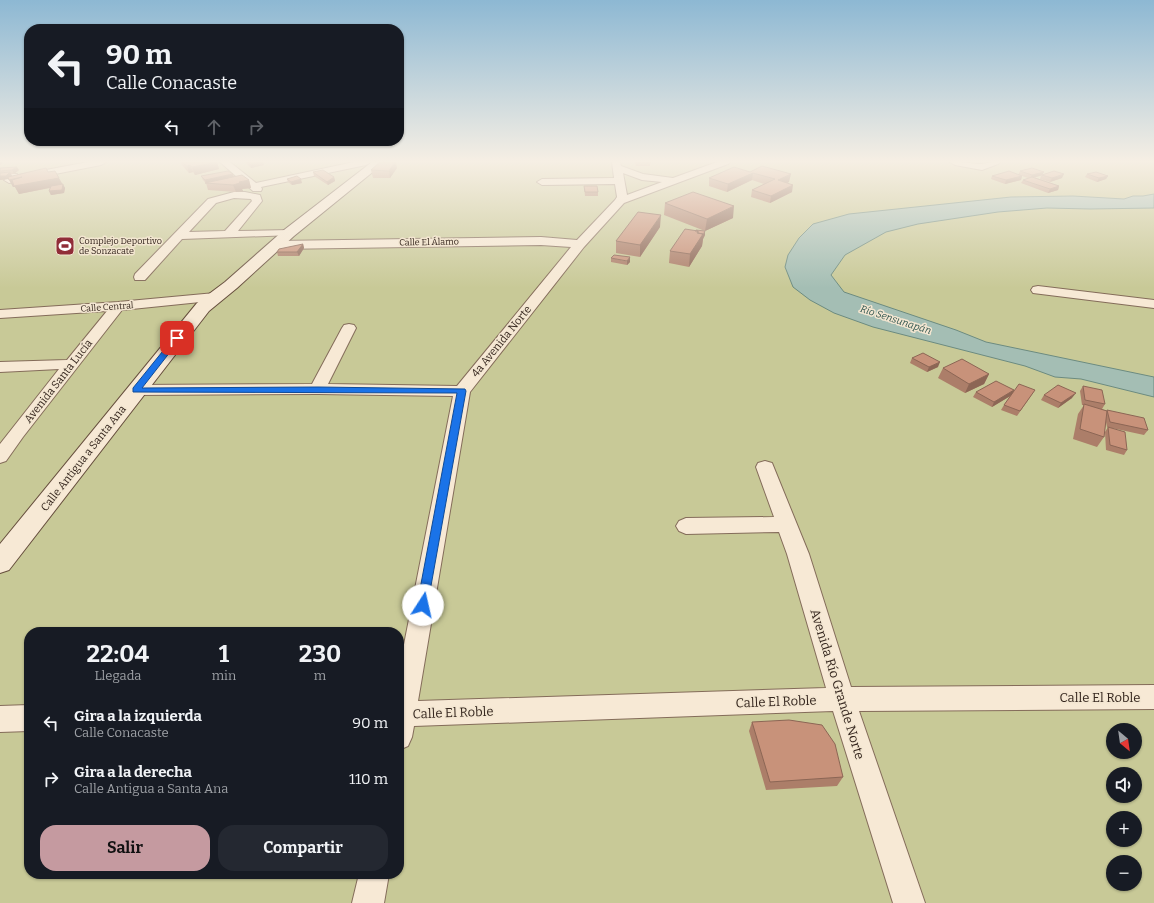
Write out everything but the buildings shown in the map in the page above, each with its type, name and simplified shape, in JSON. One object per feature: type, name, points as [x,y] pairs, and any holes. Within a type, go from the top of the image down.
[{"type":"street","points":[[140,277],[209,204]]},
{"type":"street","points":[[229,234],[254,204]]},
{"type":"street","name":"Calle Antigua a Santa Ana","points":[[0,563],[203,307],[326,204]]},
{"type":"street","name":"4a Avenida Norte","points":[[404,701],[462,391],[580,244],[618,204]]},
{"type":"street","points":[[180,236],[229,234],[283,239]]},
{"type":"street","name":"Calle El Álamo","points":[[283,239],[526,241],[580,244]]},
{"type":"street","points":[[1038,290],[1154,304]]},
{"type":"street","name":"Calle Central","points":[[0,314],[118,306],[215,297]]},
{"type":"street","name":"Avenida Santa Lucía","points":[[0,457],[17,433],[118,306]]},
{"type":"street","points":[[318,389],[348,328]]},
{"type":"street","points":[[0,367],[72,364]]},
{"type":"street","points":[[136,390],[318,389],[462,391]]},
{"type":"street","points":[[0,434],[17,433]]},
{"type":"street","name":"Avenida Río Grande Norte","points":[[765,467],[787,524],[842,699],[909,903]]},
{"type":"street","points":[[686,526],[787,524]]},
{"type":"street","name":"Calle El Roble","points":[[404,722],[842,699],[1154,697]]},
{"type":"street","points":[[0,719],[24,718]]},
{"type":"street","points":[[368,903],[373,879]]},
{"type":"green space","points":[[0,204],[1154,204],[1154,903],[0,903]]},
{"type":"water","name":"Río Sensunapán","points":[[943,204],[1154,204],[1154,208],[1047,208],[998,212],[918,224],[886,232],[845,255],[831,275],[844,292],[956,330],[986,342],[1154,377],[1154,397],[1081,379],[1055,377],[1025,366],[873,327],[834,313],[810,300],[793,287],[785,267],[788,255],[799,238],[813,224],[849,214]]},
{"type":"place","name":"Complejo Deportivo de Sonzacate","points":[[65,246]]},
{"type":"route","points":[[177,338],[136,390],[318,389],[462,391],[423,605]]}]
